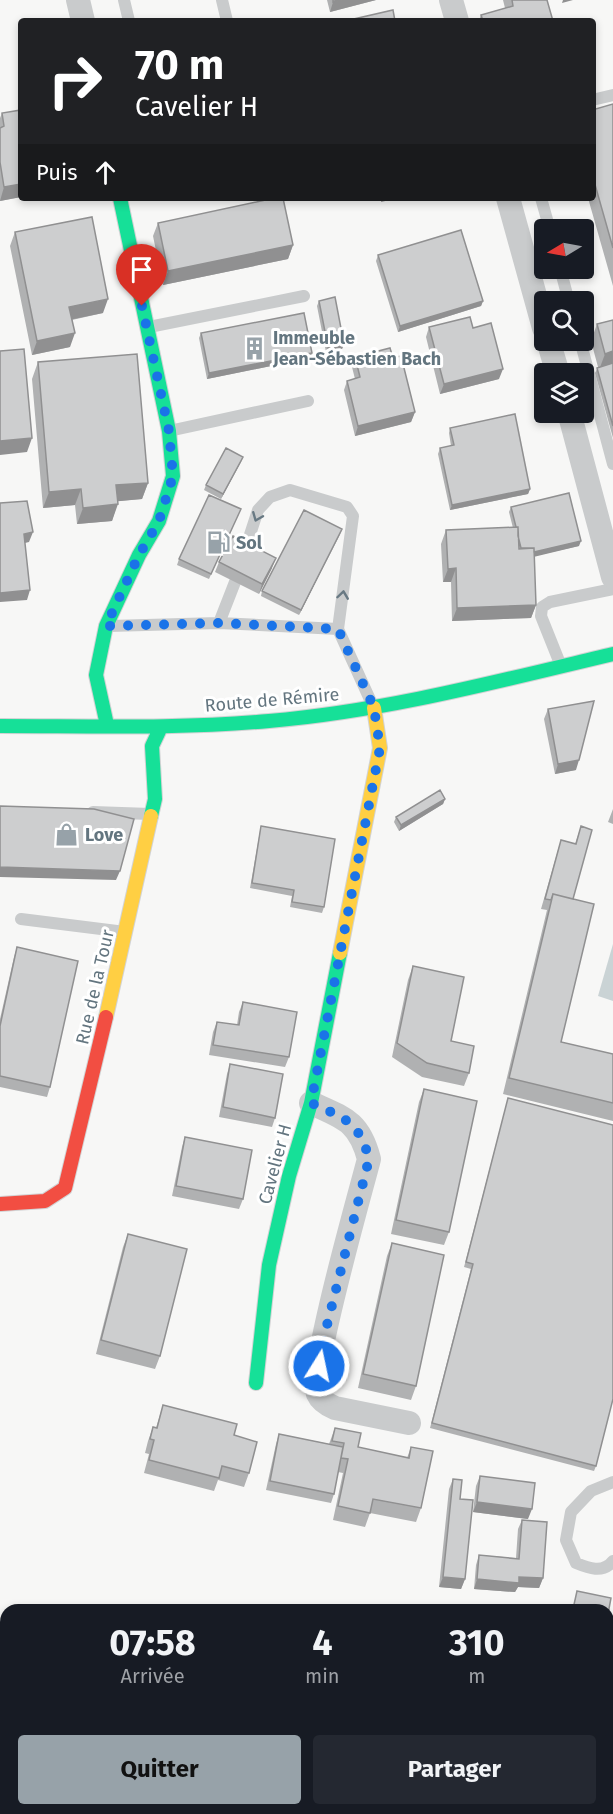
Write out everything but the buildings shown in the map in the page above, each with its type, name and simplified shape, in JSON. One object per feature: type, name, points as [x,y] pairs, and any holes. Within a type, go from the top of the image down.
[{"type":"street","points":[[78,0],[81,18]]},
{"type":"street","points":[[451,0],[456,18]]},
{"type":"street","points":[[107,725],[96,675],[106,626],[139,555],[159,521],[173,476],[169,431],[121,201]]},
{"type":"street","points":[[508,201],[534,293]]},
{"type":"street","points":[[572,423],[613,577]]},
{"type":"street","name":"Route de Rémire","points":[[0,726],[161,727],[269,721],[374,708],[613,654]]},
{"type":"street","name":"Cavelier H","points":[[256,1383],[269,1265],[289,1176],[311,1103],[380,748],[374,708]]},
{"type":"street","name":"Rue de la Tour","points":[[0,1204],[45,1201],[65,1188],[152,814],[155,799],[152,746],[161,727]]},
{"type":"street","points":[[311,1103],[347,1119],[364,1142],[369,1159],[325,1333],[316,1383],[318,1394],[325,1403],[335,1408],[409,1423]]},
{"type":"lane","points":[[124,0],[128,18]]},
{"type":"lane","points":[[222,0],[226,18]]},
{"type":"lane","points":[[596,99],[613,95]]},
{"type":"lane","points":[[542,201],[547,219]]},
{"type":"lane","points":[[147,328],[304,296]]},
{"type":"lane","points":[[583,351],[613,464]]},
{"type":"lane","points":[[169,431],[308,400]]},
{"type":"lane","points":[[244,553],[258,510],[270,497],[290,490],[347,507],[353,516],[338,629],[374,708]]},
{"type":"lane","points":[[219,623],[235,582]]},
{"type":"lane","points":[[561,666],[541,616],[542,608],[550,602],[613,589]]},
{"type":"lane","points":[[106,626],[219,623],[338,629]]},
{"type":"lane","points":[[82,812],[152,814]]},
{"type":"lane","points":[[21,919],[126,932]]},
{"type":"lane","points":[[613,1482],[591,1491],[571,1512],[566,1540],[576,1563],[594,1570],[610,1565],[613,1561]]},
{"type":"shaded area","points":[[613,944],[613,1001],[598,996]]},
{"type":"traffic: fast","points":[[107,725],[96,675],[106,626],[139,555],[159,521],[173,476],[169,431],[121,201]]},
{"type":"traffic: fast","points":[[0,726],[202,725],[313,716],[399,703],[613,654]]},
{"type":"traffic: fast","points":[[151,816],[155,799],[152,746],[161,727]]},
{"type":"traffic: fast","points":[[256,1383],[269,1265],[289,1176],[311,1103],[340,953]]},
{"type":"traffic: slow","points":[[340,953],[380,748],[374,708]]},
{"type":"traffic: slow","points":[[106,1017],[151,816]]},
{"type":"traffic: jam","points":[[0,1204],[45,1201],[65,1188],[106,1017]]},
{"type":"place","name":"Immeuble Jean-Sébastien Bach","points":[[255,348]]},
{"type":"place","name":"Sol","points":[[218,543]]},
{"type":"place","name":"Love","points":[[67,835]]},
{"type":"route","points":[[142,306],[169,431],[173,476],[159,521],[139,555],[106,626],[219,623],[338,629],[374,708],[380,748],[311,1103],[347,1119],[364,1142],[369,1159],[325,1333],[319,1366]]}]
